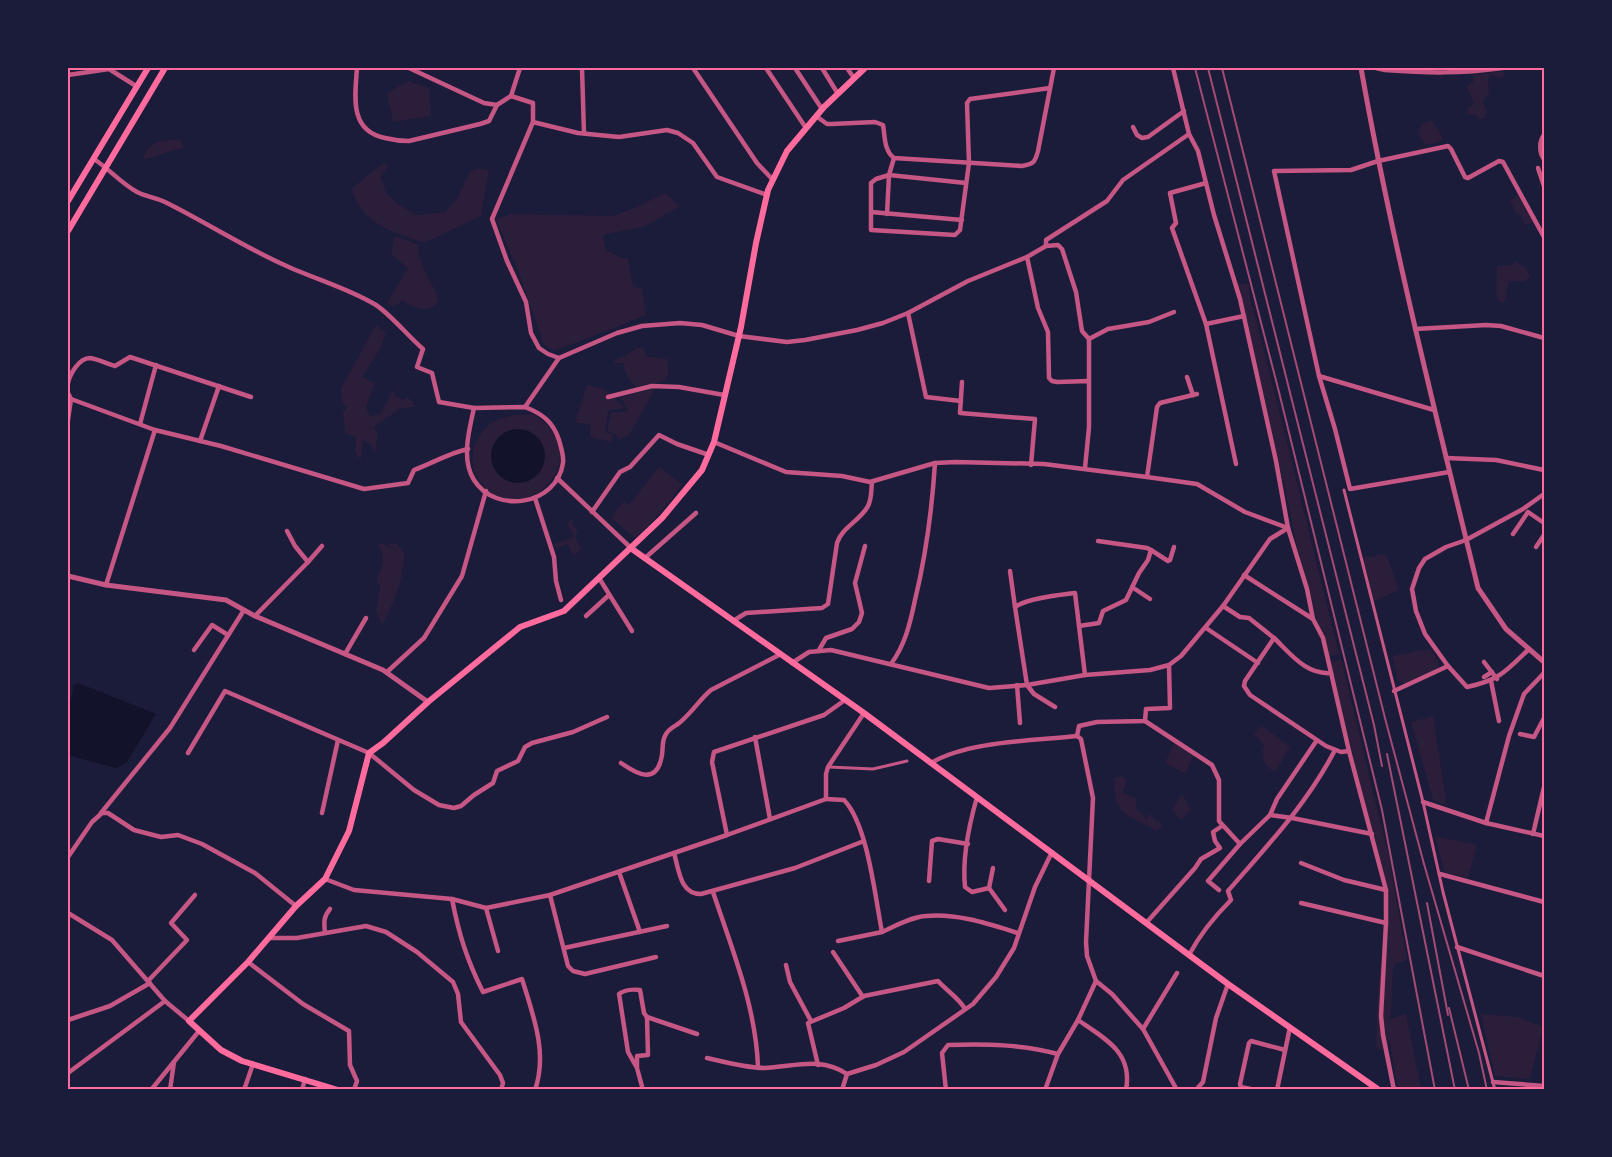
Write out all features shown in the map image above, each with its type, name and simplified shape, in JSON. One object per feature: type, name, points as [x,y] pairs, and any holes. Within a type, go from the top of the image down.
[{"type":"main road","points":[[68,201],[148,68]]},
{"type":"main road","points":[[68,231],[165,68]]},
{"type":"main road","points":[[338,1089],[252,1064],[221,1050],[189,1021],[248,962],[296,906],[325,879],[349,831],[369,753],[520,627],[564,611],[632,549],[662,518],[702,470],[714,442],[739,336],[767,195],[773,180],[787,151],[806,128],[822,109],[866,68]]},
{"type":"main road","points":[[632,549],[791,664],[864,713],[1228,984],[1379,1089]]},
{"type":"street","points":[[357,68],[355,100],[362,126],[375,136],[401,141],[489,121],[497,105],[511,96],[520,68]]},
{"type":"street","points":[[409,68],[483,103],[497,105]]},
{"type":"street","points":[[582,68],[584,133]]},
{"type":"street","points":[[693,68],[757,164],[773,180]]},
{"type":"street","points":[[766,68],[806,128]]},
{"type":"street","points":[[795,68],[822,109]]},
{"type":"street","points":[[822,68],[838,94]]},
{"type":"street","points":[[847,68],[854,78]]},
{"type":"street","points":[[816,116],[827,124],[875,122],[883,125],[889,154],[894,158],[1031,165],[1035,161],[1054,68]]},
{"type":"street","points":[[1173,68],[1189,134],[1198,152],[1244,316],[1276,461],[1288,528],[1307,589],[1313,619],[1323,638],[1349,751],[1386,890],[1381,1016],[1394,1089]]},
{"type":"street","points":[[1361,68],[1378,161],[1415,329],[1478,588],[1506,629],[1545,662]]},
{"type":"street","points":[[1376,68],[1444,74],[1502,68]]},
{"type":"street","points":[[68,75],[110,69],[136,86]]},
{"type":"street","points":[[966,183],[889,175],[876,179],[871,183],[871,230],[955,235],[960,230],[962,220],[969,163],[967,106],[970,99],[1050,88]]},
{"type":"street","points":[[511,96],[533,103],[533,122],[492,219],[525,302],[531,333],[539,348],[559,358]]},
{"type":"street","points":[[1133,127],[1137,135],[1142,138],[1148,137],[1184,111]]},
{"type":"street","points":[[533,122],[584,133],[619,137],[667,130],[678,133],[693,143],[717,177],[767,195]]},
{"type":"street","points":[[1046,246],[1046,240],[1107,201],[1123,180],[1189,134]]},
{"type":"street","points":[[1545,135],[1540,143],[1542,156],[1545,159]]},
{"type":"street","points":[[1449,471],[1350,489],[1319,376],[1274,171],[1351,170],[1378,161],[1448,146],[1465,177],[1468,178],[1501,160],[1545,237]]},
{"type":"street","points":[[887,214],[889,175],[894,158]]},
{"type":"street","points":[[94,159],[136,192],[166,203],[211,226],[243,246],[377,306],[423,349],[417,367],[432,373],[439,402],[474,408],[525,407],[546,417],[556,430],[563,462],[557,478],[546,491],[536,498],[518,502],[501,501],[474,480],[469,465],[468,449],[468,433],[474,408]]},
{"type":"street","points":[[1538,168],[1545,186]]},
{"type":"street","points":[[1206,183],[1170,193],[1176,223],[1172,228],[1206,324],[1236,465]]},
{"type":"street","points":[[871,212],[962,220]]},
{"type":"street","points":[[525,407],[559,358],[617,333],[642,326],[680,323],[702,325],[739,336],[787,342],[857,330],[908,313],[968,281],[1027,257],[1046,246],[1058,245],[1062,249],[1076,292],[1082,332],[1089,339],[1089,427],[1085,468]]},
{"type":"street","points":[[1027,257],[1038,308],[1048,332],[1049,378],[1057,382],[1089,381]]},
{"type":"street","points":[[1089,339],[1107,329],[1149,322],[1174,312]]},
{"type":"street","points":[[908,313],[926,397],[961,401]]},
{"type":"street","points":[[1206,324],[1244,316]]},
{"type":"street","points":[[1415,329],[1493,326],[1545,338]]},
{"type":"street","points":[[68,383],[78,364],[90,358],[115,366],[130,357],[251,397]]},
{"type":"street","points":[[140,424],[156,365]]},
{"type":"street","points":[[1319,376],[1434,410]]},
{"type":"street","points":[[1147,477],[1157,407],[1160,404],[1195,394],[1187,377]]},
{"type":"street","points":[[962,382],[960,413],[1035,419],[1031,465]]},
{"type":"street","points":[[200,441],[219,386]]},
{"type":"street","points":[[608,397],[652,386],[679,387],[724,395]]},
{"type":"street","points":[[68,393],[71,399],[68,420]]},
{"type":"street","points":[[71,399],[155,430],[364,489],[408,483],[414,470],[443,459],[450,453],[468,449]]},
{"type":"street","points":[[106,585],[155,430]]},
{"type":"street","points":[[591,512],[620,472],[630,467],[659,435],[709,455]]},
{"type":"street","points":[[714,442],[786,472],[842,476],[872,482],[936,463],[1044,464],[1197,484],[1245,512],[1288,528]]},
{"type":"street","points":[[1446,458],[1496,460],[1545,470]]},
{"type":"street","points":[[891,664],[904,643],[920,581],[931,520],[936,463]]},
{"type":"street","points":[[557,478],[632,549]]},
{"type":"street","points":[[733,621],[746,613],[822,608],[828,604],[839,537],[867,508],[871,498],[872,482]]},
{"type":"street","points":[[1344,490],[1424,802],[1457,947],[1495,1089]]},
{"type":"street","points":[[387,672],[424,638],[462,576],[486,491]]},
{"type":"street","points":[[1530,649],[1497,679],[1467,687],[1448,666],[1425,634],[1416,611],[1412,590],[1419,568],[1425,559],[1446,546],[1466,540],[1527,509],[1545,494]]},
{"type":"street","points":[[536,498],[554,557],[556,581],[561,600]]},
{"type":"street","points":[[1527,509],[1545,523]]},
{"type":"street","points":[[1513,534],[1527,509]]},
{"type":"street","points":[[645,558],[696,513]]},
{"type":"street","points":[[791,664],[802,655],[819,650],[831,650],[989,688],[1028,685],[1085,675],[1150,670],[1169,664],[1181,656],[1223,606],[1270,539],[1288,528]]},
{"type":"street","points":[[287,531],[308,562]]},
{"type":"street","points":[[1536,547],[1545,535]]},
{"type":"street","points":[[1098,541],[1147,548],[1168,561],[1174,548]]},
{"type":"street","points":[[255,616],[322,546]]},
{"type":"street","points":[[819,650],[826,638],[852,629],[859,622],[862,613],[855,583],[865,546]]},
{"type":"street","points":[[1079,626],[1099,623],[1103,611],[1126,600],[1149,560],[1151,550]]},
{"type":"street","points":[[1010,571],[1028,685],[1034,694],[1055,707]]},
{"type":"street","points":[[1244,575],[1313,619]]},
{"type":"street","points":[[68,576],[106,585],[226,600],[255,616],[387,672],[428,702]]},
{"type":"street","points":[[599,578],[632,631]]},
{"type":"street","points":[[1132,587],[1150,599]]},
{"type":"street","points":[[1015,607],[1021,603],[1075,593],[1085,675]]},
{"type":"street","points":[[586,616],[609,595]]},
{"type":"street","points":[[1223,606],[1240,617],[1247,617],[1308,669],[1321,674],[1331,673]]},
{"type":"street","points":[[68,857],[92,822],[170,728],[244,610]]},
{"type":"street","points":[[345,654],[366,618]]},
{"type":"street","points":[[195,650],[212,625],[228,635]]},
{"type":"street","points":[[1206,628],[1258,663]]},
{"type":"street","points":[[1274,638],[1245,681],[1246,691],[1317,740],[1335,750],[1349,751]]},
{"type":"street","points":[[621,763],[643,775],[655,771],[660,765],[664,736],[704,696],[711,690],[780,655]]},
{"type":"street","points":[[1484,662],[1497,679]]},
{"type":"street","points":[[1145,721],[1146,709],[1170,708],[1169,664]]},
{"type":"street","points":[[1394,691],[1448,666]]},
{"type":"street","points":[[1484,677],[1492,672]]},
{"type":"street","points":[[1485,823],[1509,736],[1524,694],[1545,673]]},
{"type":"street","points":[[1491,681],[1499,721]]},
{"type":"street","points":[[1017,686],[1020,723]]},
{"type":"street","points":[[188,753],[225,691],[369,753],[431,801],[454,808],[461,806],[493,783],[497,771],[516,763],[525,747],[573,732],[607,717]]},
{"type":"street","points":[[728,835],[712,762],[713,755],[719,749],[824,715],[845,700]]},
{"type":"street","points":[[826,799],[828,767],[864,713]]},
{"type":"street","points":[[1520,734],[1534,737],[1545,718]]},
{"type":"street","points":[[1077,736],[1079,726],[1097,722],[1145,721],[1212,765],[1219,780],[1217,816],[1222,826],[1240,844]]},
{"type":"street","points":[[931,762],[963,749],[1077,736],[1081,739],[1093,798],[1087,956],[1096,981],[1112,994],[1143,1029],[1177,1089]]},
{"type":"street","points":[[755,737],[770,819]]},
{"type":"street","points":[[322,813],[338,740]]},
{"type":"street","points":[[1219,890],[1208,881],[1240,844],[1270,815],[1277,799],[1317,740]]},
{"type":"street","points":[[1189,955],[1197,940],[1231,900],[1228,891],[1292,818],[1324,771],[1335,750]]},
{"type":"street","points":[[828,767],[873,769],[907,761]]},
{"type":"street","points":[[1533,834],[1545,787]]},
{"type":"street","points":[[977,797],[971,820],[964,873],[965,887],[972,892],[989,888]]},
{"type":"street","points":[[325,879],[354,890],[452,899],[486,908],[550,895],[728,835],[826,799],[844,800],[849,806],[864,841],[882,932]]},
{"type":"street","points":[[1424,802],[1485,823],[1545,836]]},
{"type":"street","points":[[100,815],[108,813],[134,830],[161,837],[178,835],[202,843],[255,873],[296,906]]},
{"type":"street","points":[[1270,815],[1372,834]]},
{"type":"street","points":[[1146,922],[1201,859],[1220,848],[1213,832],[1222,826]]},
{"type":"street","points":[[929,881],[932,841],[936,839],[968,844]]},
{"type":"street","points":[[674,853],[683,885],[693,894],[713,892],[795,868],[864,841]]},
{"type":"street","points":[[707,1058],[758,1067],[833,1065],[847,1074],[876,1065],[904,1052],[973,1004],[996,977],[1014,948],[1035,887],[1052,852]]},
{"type":"street","points":[[1301,863],[1344,880],[1386,890]]},
{"type":"street","points":[[993,868],[989,888],[1005,910]]},
{"type":"street","points":[[619,872],[640,932]]},
{"type":"street","points":[[1440,874],[1545,902]]},
{"type":"street","points":[[713,892],[749,1001],[758,1067]]},
{"type":"street","points":[[68,1020],[110,1006],[149,982],[187,940],[171,923],[195,895]]},
{"type":"street","points":[[550,895],[568,966],[573,971],[579,974],[656,957]]},
{"type":"street","points":[[452,899],[459,936],[467,961],[483,992],[522,980],[541,1050],[535,1089]]},
{"type":"street","points":[[1301,903],[1386,923]]},
{"type":"street","points":[[486,908],[498,951]]},
{"type":"street","points":[[325,933],[324,920],[330,909]]},
{"type":"street","points":[[68,913],[112,940],[165,1001],[189,1021]]},
{"type":"street","points":[[838,941],[882,932],[925,916],[982,921],[1018,933]]},
{"type":"street","points":[[269,938],[297,938],[357,927],[376,928],[417,952],[453,982],[458,994],[461,1022],[500,1074],[503,1083],[501,1089]]},
{"type":"street","points":[[564,948],[667,927]]},
{"type":"street","points":[[1457,947],[1545,976]]},
{"type":"street","points":[[833,952],[863,997]]},
{"type":"street","points":[[248,962],[303,1004],[349,1031],[350,1065],[357,1081],[354,1089]]},
{"type":"street","points":[[786,965],[790,982],[811,1021]]},
{"type":"street","points":[[1143,1029],[1177,973]]},
{"type":"street","points":[[818,1065],[808,1023],[863,997],[938,981],[947,992],[961,1001],[965,1009]]},
{"type":"street","points":[[1045,1089],[1058,1054],[1078,1020],[1096,981]]},
{"type":"street","points":[[1196,1089],[1203,1082],[1216,1018],[1228,984]]},
{"type":"street","points":[[636,1068],[638,1056],[648,1055],[646,1017],[640,990],[620,994],[628,1052],[643,1089]]},
{"type":"street","points":[[68,1073],[165,1001]]},
{"type":"street","points":[[646,1017],[697,1034]]},
{"type":"street","points":[[1078,1020],[1116,1047],[1126,1067],[1128,1077],[1126,1089]]},
{"type":"street","points":[[1277,1089],[1290,1027]]},
{"type":"street","points":[[151,1089],[200,1031]]},
{"type":"street","points":[[1255,1089],[1241,1087],[1240,1084],[1249,1043],[1251,1041],[1285,1050]]},
{"type":"street","points":[[946,1089],[942,1053],[948,1045],[1012,1045],[1032,1047],[1058,1054]]},
{"type":"street","points":[[170,1089],[174,1061]]},
{"type":"street","points":[[244,1089],[252,1064]]},
{"type":"street","points":[[842,1089],[847,1074]]},
{"type":"street","points":[[302,1089],[305,1079]]},
{"type":"street","points":[[1493,1082],[1545,1086]]},
{"type":"shaded area","points":[[1504,71],[1501,79],[1493,75],[1488,78],[1489,94],[1483,102],[1487,111],[1484,119],[1479,119],[1476,114],[1467,114],[1468,107],[1474,104],[1467,87],[1473,83],[1473,75]]},
{"type":"shaded area","points":[[408,81],[429,88],[431,116],[393,122],[387,93]]},
{"type":"shaded area","points":[[1429,120],[1433,121],[1444,140],[1424,144],[1418,133],[1421,125]]},
{"type":"shaded area","points":[[181,139],[184,148],[143,159],[149,148],[158,142]]},
{"type":"shaded area","points":[[384,163],[388,166],[381,177],[386,193],[395,202],[416,215],[445,212],[457,199],[470,171],[479,168],[489,170],[481,216],[424,243],[379,224],[362,210],[352,188]]},
{"type":"shaded area","points":[[665,193],[680,206],[644,227],[603,236],[606,250],[621,258],[628,258],[633,287],[642,288],[646,315],[554,351],[544,345],[521,278],[496,219],[511,214],[613,216]]},
{"type":"shaded area","points":[[1517,195],[1534,222],[1525,225],[1520,214],[1517,215],[1510,201]]},
{"type":"shaded area","points":[[394,236],[418,244],[423,266],[439,300],[431,308],[417,308],[403,300],[394,307],[387,303],[408,268],[391,254]]},
{"type":"shaded area","points":[[1516,261],[1526,268],[1530,277],[1524,281],[1509,281],[1505,300],[1502,303],[1498,300],[1496,293],[1497,266],[1513,265]]},
{"type":"shaded area","points":[[1236,283],[1249,284],[1249,294],[1339,654],[1327,657],[1295,539],[1242,298]]},
{"type":"shaded area","points":[[376,325],[386,332],[380,349],[362,377],[375,383],[366,407],[370,417],[381,413],[393,389],[395,396],[403,400],[408,397],[414,407],[401,408],[375,426],[374,429],[378,434],[375,452],[368,442],[363,440],[361,459],[355,452],[356,438],[345,433],[343,412],[347,408],[342,403],[341,388]]},
{"type":"shaded area","points":[[636,348],[644,348],[646,356],[667,359],[666,379],[662,382],[636,387],[631,382],[623,363],[614,364],[616,359]]},
{"type":"shaded area","points":[[587,385],[604,389],[625,408],[608,411],[605,432],[613,435],[611,442],[591,437],[590,424],[575,423]]},
{"type":"shaded area","points":[[655,388],[629,435],[618,440],[616,434],[607,431],[611,413],[628,411],[622,399],[618,398]]},
{"type":"shaded area","points":[[533,414],[553,433],[560,453],[556,472],[545,487],[528,497],[510,500],[491,493],[473,468],[473,453],[478,438],[487,426],[502,418]]},
{"type":"shaded area","points":[[518,429],[528,431],[537,437],[543,446],[545,456],[543,466],[537,475],[528,481],[518,483],[508,481],[499,475],[493,466],[491,456],[493,446],[499,437],[508,431]]},
{"type":"shaded area","points":[[659,467],[682,484],[668,504],[636,538],[611,518],[623,502],[629,505]]},
{"type":"shaded area","points":[[573,519],[572,524],[578,531],[576,539],[581,549],[575,555],[568,544],[556,548],[554,544],[572,538],[573,535],[567,523]]},
{"type":"shaded area","points":[[378,544],[393,549],[388,544],[397,544],[405,554],[397,591],[382,625],[376,611],[380,588],[377,578],[383,561]]},
{"type":"shaded area","points":[[1386,554],[1399,590],[1372,602],[1361,558]]},
{"type":"shaded area","points":[[1430,649],[1438,661],[1438,669],[1406,684],[1398,681],[1392,656]]},
{"type":"shaded area","points":[[1341,659],[1389,858],[1407,960],[1396,963],[1393,969],[1389,1019],[1406,1014],[1421,1089],[1398,1089],[1389,1038],[1388,1048],[1380,1050],[1376,1047],[1378,991],[1384,933],[1383,887],[1331,663]]},
{"type":"shaded area","points":[[78,683],[156,714],[127,762],[116,768],[68,755],[68,712],[74,685]]},
{"type":"shaded area","points":[[1433,716],[1447,806],[1433,800],[1411,722]]},
{"type":"shaded area","points":[[1262,726],[1290,747],[1275,772],[1265,764],[1264,745],[1254,734]]},
{"type":"shaded area","points":[[1174,743],[1194,755],[1185,774],[1165,763]]},
{"type":"shaded area","points":[[1122,776],[1127,780],[1123,793],[1136,798],[1136,808],[1147,820],[1149,813],[1160,822],[1162,826],[1156,831],[1130,817],[1119,807],[1116,800],[1115,777]]},
{"type":"shaded area","points":[[1181,795],[1191,810],[1181,820],[1172,810]]},
{"type":"shaded area","points":[[1435,836],[1477,845],[1468,878],[1444,872]]},
{"type":"shaded area","points":[[1481,1014],[1518,1017],[1543,1027],[1530,1079],[1495,1076]]},
{"type":"railway","points":[[1195,68],[1279,392],[1382,810],[1435,1090]]},
{"type":"railway","points":[[1208,68],[1374,725],[1382,766]]},
{"type":"railway","points":[[1222,68],[1386,722],[1424,864],[1479,1053],[1487,1090]]},
{"type":"railway","points":[[1387,754],[1455,1090]]},
{"type":"railway","points":[[1427,903],[1448,1015]]},
{"type":"railway","points":[[1449,1008],[1469,1090]]}]
